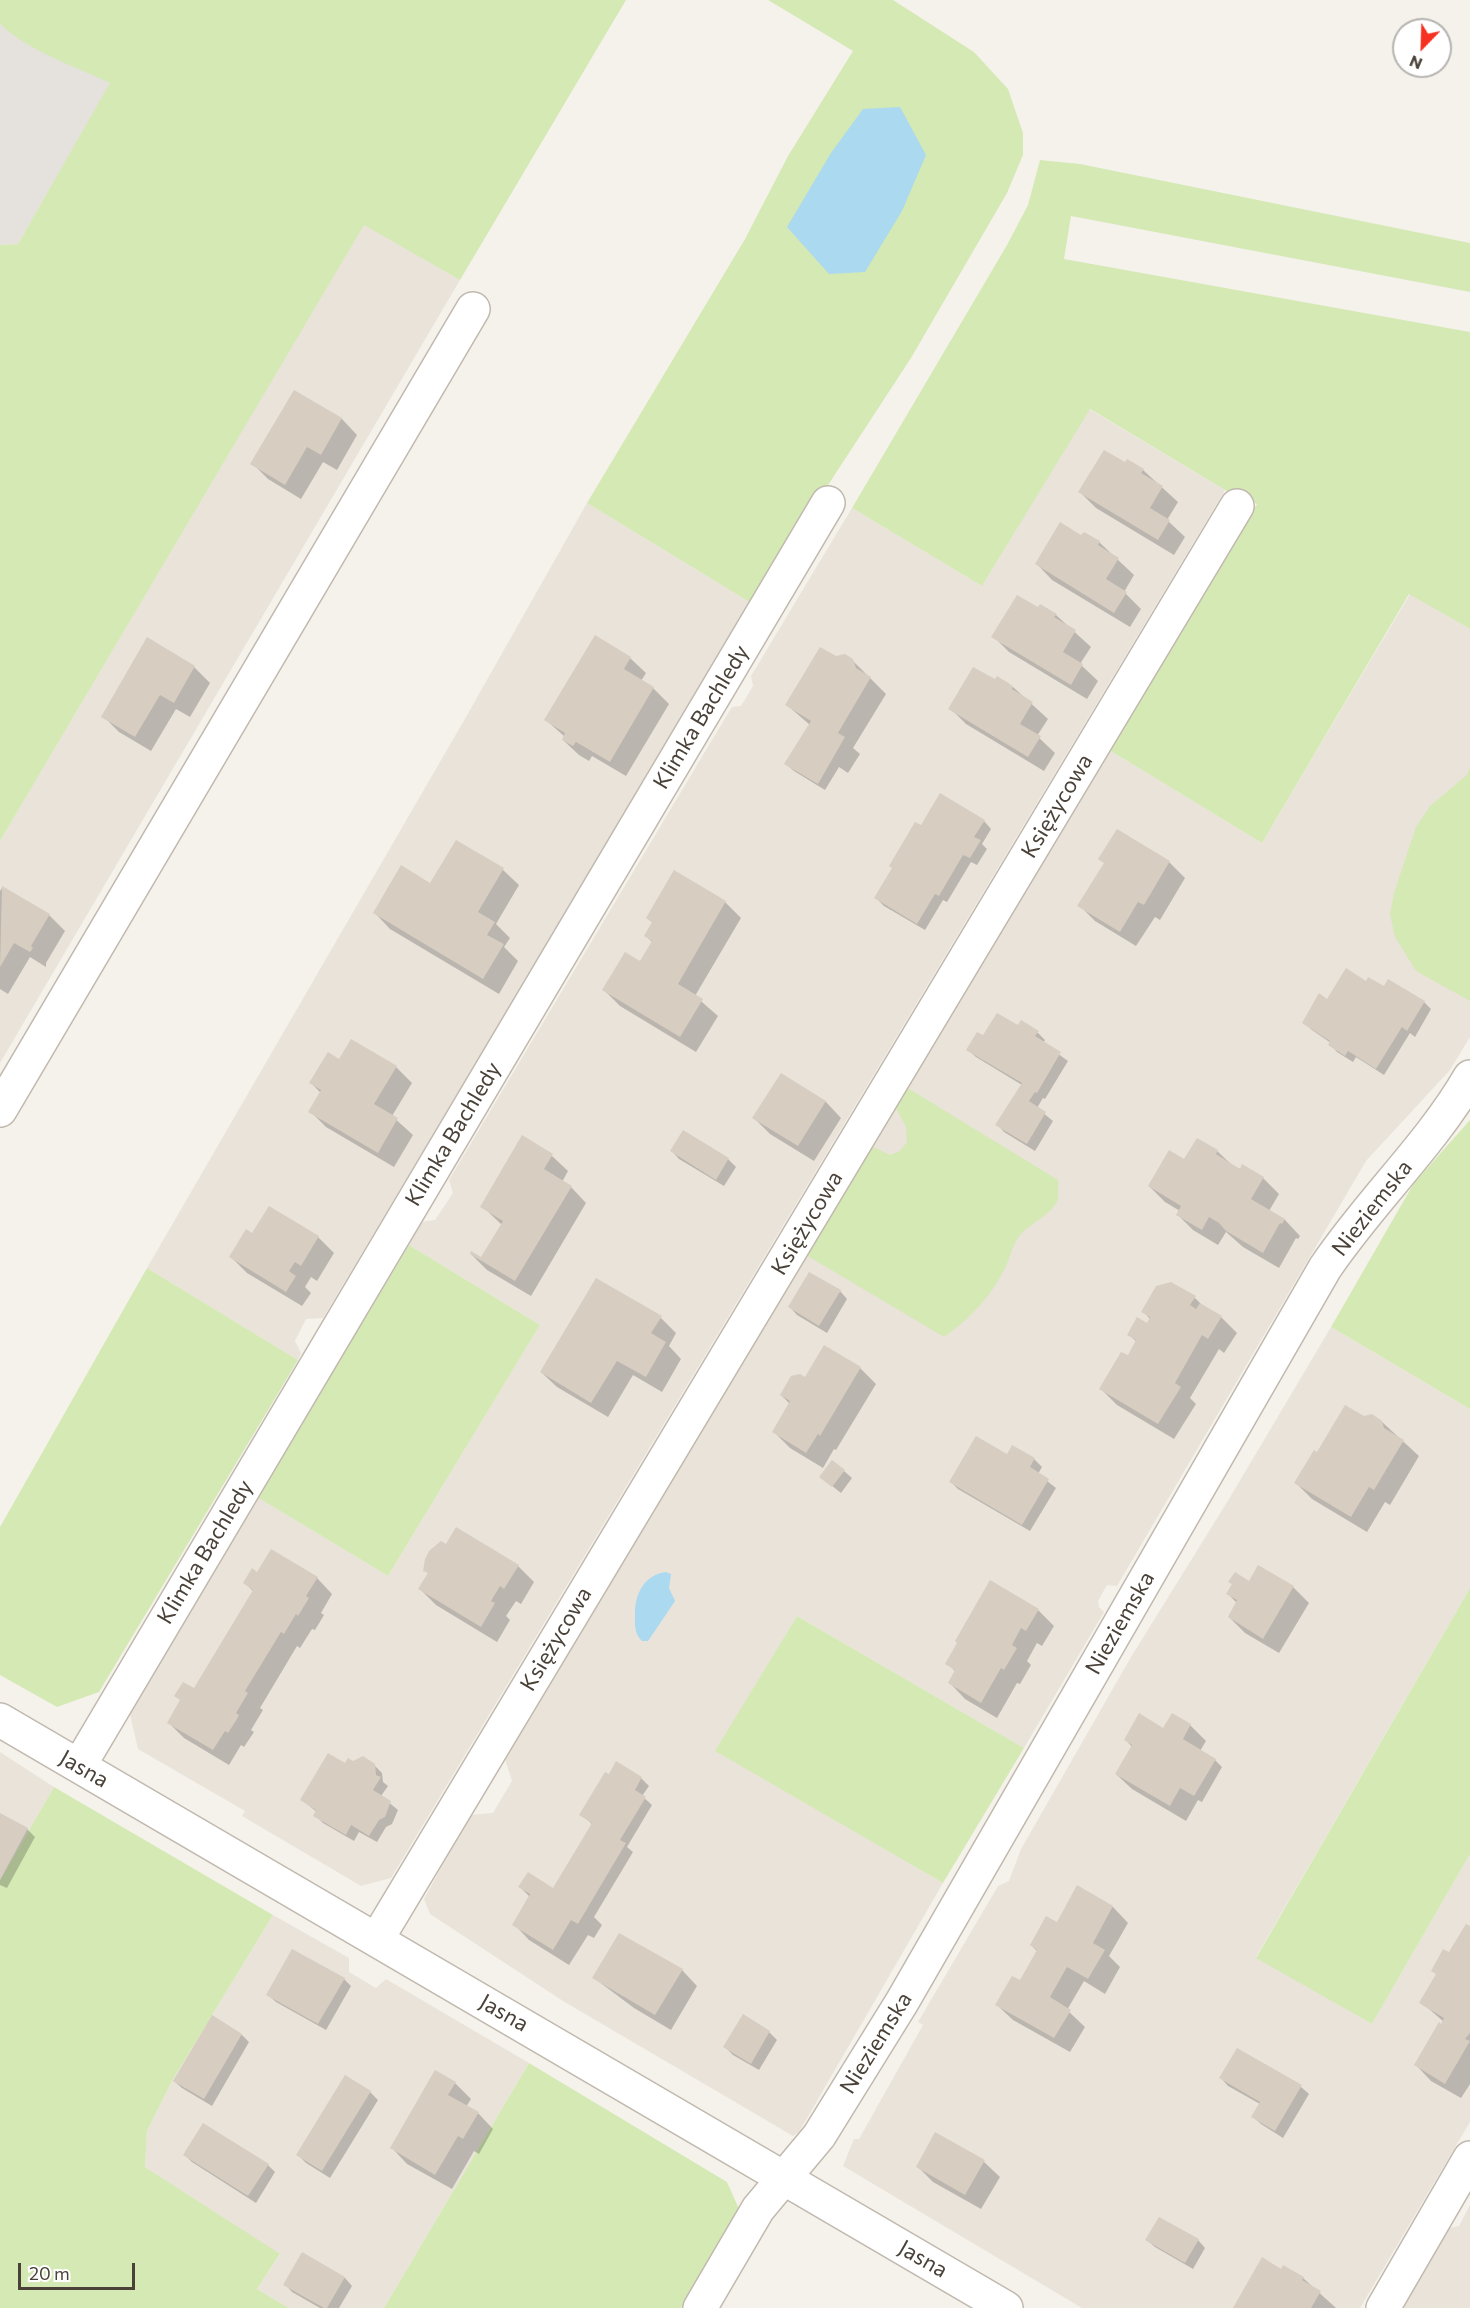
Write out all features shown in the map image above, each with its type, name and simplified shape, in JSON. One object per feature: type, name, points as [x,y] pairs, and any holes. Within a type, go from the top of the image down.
[{"type":"street","points":[[0,1110],[473,309]]},
{"type":"street","name":"Klimka Bachledy","points":[[79,1766],[828,503]]},
{"type":"street","name":"Księżycowa","points":[[377,1939],[1237,506]]},
{"type":"street","name":"Nieziemska","points":[[700,2308],[758,2209],[819,2136],[902,2002],[1325,1268],[1360,1218],[1429,1136],[1470,1077]]},
{"type":"street","name":"Jasna","points":[[0,1720],[1006,2308]]},
{"type":"street","points":[[1383,2308],[1470,2158]]},
{"type":"shaded area","points":[[0,24],[38,49],[111,83],[18,244],[0,245]]},
{"type":"shaded area","points":[[364,224],[460,280],[0,1063],[0,841]]},
{"type":"shaded area","points":[[1089,409],[1225,490],[391,1878],[361,1886],[242,1816],[245,1811],[138,1749],[129,1710],[257,1497],[388,1576],[540,1325],[409,1245],[421,1222],[435,1220],[453,1193],[449,1180],[732,707],[741,706],[753,686],[751,676],[852,508],[982,586]]},
{"type":"shaded area","points":[[587,503],[751,603],[323,1318],[306,1319],[295,1341],[301,1353],[298,1360],[147,1268],[466,717]]},
{"type":"shaded area","points":[[1410,594],[1470,629],[1470,1037],[1450,1070],[1366,1161],[1117,1586],[1107,1585],[1098,1601],[1099,1607],[1104,1612],[1024,1748],[797,1616],[716,1751],[943,1883],[799,2132],[793,2136],[563,2001],[430,1914],[424,1899],[470,1815],[493,1813],[512,1781],[505,1759],[1109,750],[1262,843]]},
{"type":"shaded area","points":[[1331,1327],[1470,1409],[1470,1588],[1256,1957],[1372,2024],[1470,1854],[1470,2122],[1360,2308],[1082,2308],[843,2166],[854,2139],[859,2139],[923,2025],[918,2022],[998,1886],[1009,1881],[1021,1849],[1131,1657],[1229,1499]]},
{"type":"shaded area","points":[[0,1752],[54,1787],[0,1880]]},
{"type":"shaded area","points":[[273,1915],[349,1958],[349,1972],[376,1988],[386,1979],[529,2063],[384,2308],[289,2308],[257,2289],[280,2255],[145,2167],[147,2131],[172,2081]]},
{"type":"shaded area","points":[[1470,2205],[1470,2308],[1401,2308],[1449,2228],[1459,2226]]},
{"type":"green space","points":[[0,0],[626,0],[460,280],[364,225],[0,841],[0,245],[18,244],[110,83],[52,57],[11,33],[0,24]]},
{"type":"green space","points":[[768,0],[893,0],[974,52],[1008,89],[1023,133],[1023,155],[1007,193],[911,358],[751,603],[587,503],[745,239],[788,156],[853,51]]},
{"type":"green space","points":[[1040,160],[1080,164],[1470,243],[1470,292],[1071,216],[1064,259],[1470,332],[1470,629],[1409,594],[1262,843],[1109,750],[1257,504],[1225,490],[1090,409],[982,586],[852,508],[1007,245],[1028,205]]},
{"type":"green space","points":[[1470,768],[1470,1001],[1416,971],[1395,937],[1390,914],[1394,893],[1416,827],[1430,806],[1467,775]]},
{"type":"green space","points":[[906,1087],[1058,1180],[1058,1199],[1055,1205],[1018,1238],[1003,1272],[985,1300],[970,1316],[944,1337],[806,1255],[871,1146],[890,1155],[900,1151],[907,1142],[906,1127],[895,1106]]},
{"type":"green space","points":[[1470,1120],[1470,1409],[1331,1327],[1414,1183]]},
{"type":"green space","points":[[409,1245],[540,1325],[388,1576],[257,1497]]},
{"type":"green space","points":[[147,1268],[298,1360],[99,1692],[57,1707],[0,1675],[0,1527]]},
{"type":"green space","points":[[1470,1588],[1470,1854],[1372,2024],[1256,1958]]},
{"type":"green space","points":[[797,1616],[1024,1748],[943,1883],[715,1751]]},
{"type":"green space","points":[[54,1787],[273,1915],[172,2081],[147,2131],[145,2167],[280,2254],[257,2289],[289,2308],[0,2308],[0,1880]]},
{"type":"green space","points":[[529,2063],[727,2182],[739,2209],[681,2308],[384,2308]]},
{"type":"water","points":[[900,107],[926,155],[902,211],[865,272],[829,274],[787,227],[831,153],[863,109]]},
{"type":"water","points":[[666,1572],[671,1574],[669,1588],[675,1601],[648,1641],[642,1641],[636,1632],[635,1625],[635,1607],[639,1593],[652,1577]]},
{"type":"building","points":[[294,390],[342,418],[321,455],[307,447],[285,485],[250,464]]},
{"type":"building","points":[[1104,450],[1125,462],[1127,459],[1144,469],[1141,473],[1163,486],[1150,508],[1170,520],[1158,540],[1078,492]]},
{"type":"building","points":[[1060,522],[1081,535],[1084,532],[1100,541],[1098,545],[1119,558],[1106,579],[1127,592],[1114,613],[1035,564]]},
{"type":"building","points":[[1017,595],[1038,607],[1040,604],[1057,614],[1054,617],[1076,630],[1063,652],[1083,664],[1071,685],[991,637]]},
{"type":"building","points":[[595,635],[631,657],[624,669],[654,687],[610,762],[576,742],[573,746],[562,740],[565,733],[544,720]]},
{"type":"building","points":[[147,637],[195,666],[174,703],[160,695],[135,737],[101,717]]},
{"type":"building","points":[[820,647],[836,656],[845,654],[853,659],[856,668],[871,677],[838,733],[845,737],[818,784],[784,764],[811,721],[785,705]]},
{"type":"building","points":[[973,667],[995,679],[997,676],[1033,702],[1020,724],[1041,736],[1028,757],[948,709]]},
{"type":"building","points":[[940,793],[985,820],[974,837],[981,840],[970,858],[963,855],[939,896],[935,894],[917,924],[874,898],[892,868],[889,866],[915,822],[921,825]]},
{"type":"building","points":[[1117,829],[1170,861],[1144,905],[1138,902],[1120,932],[1077,906],[1104,863],[1098,859]]},
{"type":"building","points":[[456,840],[504,868],[478,912],[495,922],[487,935],[504,944],[483,979],[373,913],[401,865],[430,883]]},
{"type":"building","points":[[674,870],[726,901],[678,984],[703,999],[680,1037],[602,990],[625,952],[640,961],[652,941],[644,936],[652,922],[646,918]]},
{"type":"building","points":[[2,886],[50,914],[31,946],[33,948],[30,952],[14,943],[0,967]]},
{"type":"building","points":[[1346,968],[1366,981],[1368,977],[1384,986],[1388,979],[1425,1001],[1407,1031],[1402,1027],[1376,1069],[1348,1051],[1345,1056],[1328,1045],[1330,1041],[1302,1023],[1319,993],[1327,999]]},
{"type":"building","points":[[997,1013],[1018,1025],[1021,1020],[1039,1031],[1035,1036],[1061,1052],[1037,1093],[1035,1092],[1029,1101],[1046,1112],[1027,1144],[995,1125],[1022,1083],[966,1050],[977,1032],[983,1035]]},
{"type":"building","points":[[351,1039],[397,1066],[374,1104],[398,1118],[378,1153],[308,1112],[321,1090],[309,1083],[328,1052],[339,1059]]},
{"type":"building","points":[[781,1073],[826,1101],[798,1146],[752,1118]]},
{"type":"building","points":[[683,1130],[729,1158],[716,1180],[670,1151]]},
{"type":"building","points":[[522,1135],[553,1154],[544,1169],[572,1186],[515,1281],[470,1254],[471,1251],[481,1257],[503,1221],[480,1207]]},
{"type":"building","points":[[1197,1138],[1218,1150],[1216,1154],[1240,1169],[1242,1164],[1264,1177],[1251,1199],[1285,1219],[1282,1224],[1280,1223],[1263,1253],[1226,1231],[1209,1217],[1202,1230],[1176,1215],[1181,1206],[1148,1186],[1169,1150],[1184,1159]]},
{"type":"building","points":[[269,1206],[319,1236],[301,1266],[295,1262],[289,1271],[296,1276],[286,1292],[229,1257],[246,1229],[252,1233]]},
{"type":"building","points":[[809,1272],[841,1290],[819,1326],[788,1307]]},
{"type":"building","points":[[596,1278],[662,1316],[651,1333],[666,1342],[646,1377],[617,1361],[591,1403],[540,1372]]},
{"type":"building","points":[[1171,1282],[1196,1296],[1190,1305],[1196,1309],[1200,1303],[1222,1316],[1208,1339],[1202,1335],[1175,1383],[1181,1387],[1158,1424],[1099,1389],[1121,1352],[1128,1355],[1136,1340],[1127,1335],[1137,1317],[1147,1323],[1150,1317],[1141,1312],[1156,1286]]},
{"type":"building","points":[[824,1345],[861,1367],[820,1436],[818,1434],[806,1453],[772,1432],[790,1401],[780,1395],[791,1376],[800,1374],[805,1377]]},
{"type":"building","points":[[1345,1405],[1364,1416],[1372,1414],[1382,1421],[1384,1428],[1404,1440],[1374,1490],[1369,1487],[1351,1517],[1294,1483],[1314,1450],[1317,1452]]},
{"type":"building","points":[[976,1436],[1007,1454],[1012,1445],[1035,1458],[1030,1467],[1049,1479],[1022,1525],[949,1482]]},
{"type":"building","points":[[832,1460],[845,1470],[832,1487],[819,1477]]},
{"type":"building","points":[[456,1527],[519,1565],[504,1589],[500,1586],[491,1601],[495,1603],[481,1627],[418,1589],[428,1573],[423,1571],[429,1551],[441,1541],[446,1544]]},
{"type":"building","points":[[271,1549],[318,1577],[306,1596],[309,1598],[298,1616],[296,1614],[284,1634],[281,1632],[245,1691],[248,1693],[236,1713],[239,1715],[237,1719],[228,1733],[225,1731],[213,1750],[167,1723],[180,1700],[174,1696],[183,1682],[194,1688],[253,1590],[243,1583],[252,1568],[257,1572]]},
{"type":"building","points":[[1258,1565],[1294,1586],[1263,1639],[1228,1617],[1237,1600],[1226,1594],[1232,1584],[1228,1582],[1235,1572],[1249,1581]]},
{"type":"building","points":[[990,1580],[1039,1609],[1026,1631],[1021,1628],[1012,1645],[1017,1648],[1004,1670],[1001,1668],[981,1703],[948,1683],[955,1670],[945,1664],[957,1643],[955,1641]]},
{"type":"building","points":[[1139,1713],[1163,1728],[1172,1713],[1191,1724],[1183,1739],[1216,1759],[1194,1796],[1180,1788],[1170,1806],[1115,1774],[1132,1745],[1124,1740]]},
{"type":"building","points":[[328,1753],[345,1763],[348,1758],[353,1761],[363,1756],[375,1764],[376,1775],[381,1777],[373,1790],[391,1801],[385,1817],[379,1820],[369,1836],[351,1825],[346,1835],[313,1816],[316,1810],[300,1800]]},
{"type":"building","points":[[616,1761],[642,1777],[635,1790],[646,1797],[620,1840],[626,1843],[578,1924],[571,1920],[553,1950],[512,1925],[530,1894],[518,1887],[528,1872],[553,1888],[592,1823],[579,1815],[605,1772],[609,1774]]},
{"type":"building","points":[[0,1813],[28,1828],[0,1880]]},
{"type":"building","points":[[1077,1885],[1113,1906],[1093,1943],[1105,1950],[1088,1979],[1067,1967],[1050,1997],[1071,2010],[1054,2038],[995,2005],[1012,1976],[1020,1980],[1037,1950],[1030,1945],[1046,1916],[1057,1922]]},
{"type":"building","points":[[1466,1924],[1470,1926],[1470,2033],[1465,2039],[1470,2041],[1445,2084],[1414,2065],[1439,2022],[1441,2024],[1444,2018],[1419,2003],[1436,1974],[1431,1971],[1443,1949],[1449,1952]]},
{"type":"building","points":[[619,1933],[683,1969],[655,2015],[592,1978]]},
{"type":"building","points":[[292,1949],[345,1978],[318,2024],[266,1995]]},
{"type":"building","points":[[743,2014],[770,2031],[751,2064],[723,2047]]},
{"type":"building","points":[[212,2015],[242,2034],[204,2099],[173,2081]]},
{"type":"building","points":[[1237,2048],[1302,2085],[1275,2131],[1251,2117],[1260,2102],[1219,2078]]},
{"type":"building","points":[[435,2070],[456,2082],[448,2095],[479,2112],[463,2139],[458,2136],[435,2175],[390,2148]]},
{"type":"building","points":[[345,2075],[371,2091],[322,2171],[296,2155]]},
{"type":"building","points":[[203,2123],[269,2164],[248,2196],[183,2155]]},
{"type":"building","points":[[935,2132],[985,2160],[965,2195],[916,2167]]},
{"type":"building","points":[[1159,2217],[1199,2239],[1185,2263],[1145,2240]]},
{"type":"building","points":[[302,2252],[345,2277],[327,2308],[283,2285]]},
{"type":"building","points":[[1262,2257],[1281,2269],[1283,2265],[1304,2277],[1302,2280],[1321,2291],[1311,2308],[1233,2308]]}]
